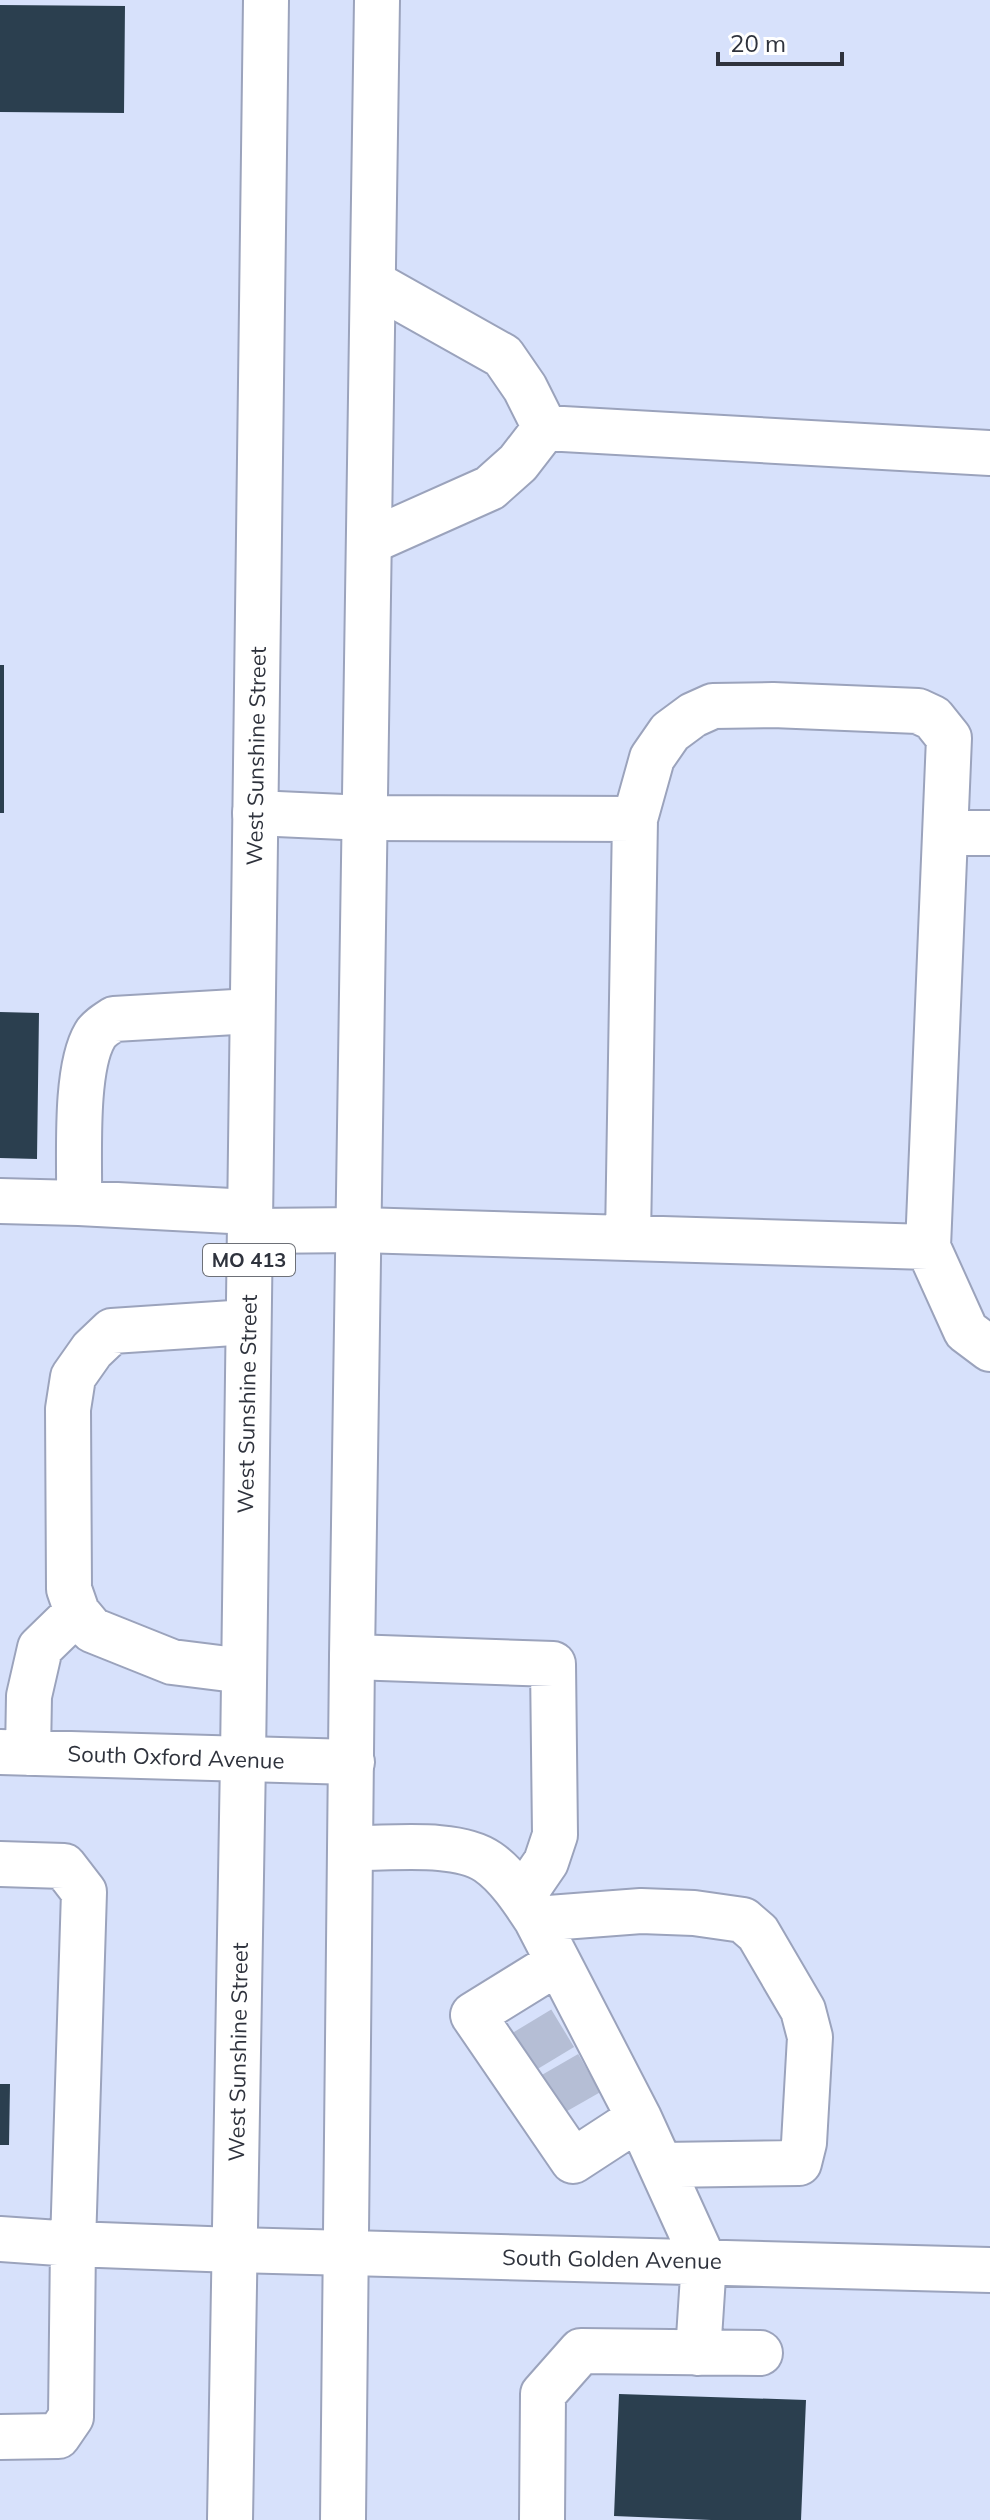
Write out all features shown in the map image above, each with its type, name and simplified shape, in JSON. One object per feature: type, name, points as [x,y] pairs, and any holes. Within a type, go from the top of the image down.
[{"type":"main road","name":"West Sunshine Street","points":[[230,2520],[266,0]]},
{"type":"main road","points":[[343,2520],[352,1657],[377,0]]},
{"type":"main road","points":[[373,283],[503,356],[525,388],[545,428]]},
{"type":"main road","points":[[545,428],[990,453]]},
{"type":"main road","points":[[369,542],[490,488],[518,463],[545,428]]},
{"type":"main road","points":[[628,1238],[635,819],[652,758],[670,732],[693,715],[713,706],[817,706],[918,711],[933,718],[949,738],[928,1247],[966,1331],[990,1349]]},
{"type":"main road","points":[[255,813],[366,818],[635,819]]},
{"type":"main road","points":[[946,833],[990,833]]},
{"type":"main road","points":[[79,1203],[86,1055],[97,1032],[114,1019],[252,1011]]},
{"type":"main road","points":[[0,1201],[79,1203],[360,1230],[928,1247]]},
{"type":"main road","points":[[244,1671],[172,1662],[92,1630],[77,1612],[69,1589],[68,1409],[73,1377],[92,1350],[112,1331],[248,1322]]},
{"type":"main road","points":[[14,1753],[40,1648],[77,1612]]},
{"type":"main road","points":[[352,1657],[553,1664],[555,1835],[529,1908]]},
{"type":"main road","name":"South Oxford Avenue","points":[[14,1753],[352,1762]]},
{"type":"main road","points":[[352,1848],[457,1849],[487,1861],[529,1908],[557,1963],[579,2019],[604,2065],[639,2118],[704,2261],[698,2353]]},
{"type":"main road","points":[[0,1864],[64,1866],[84,1892],[71,2417],[58,2436],[0,2437]]},
{"type":"main road","points":[[529,1908],[694,1913],[743,1920],[758,1933],[803,2010],[810,2037],[804,2143],[799,2163],[662,2165]]},
{"type":"main road","points":[[557,1963],[473,2015],[516,2056],[543,2100],[573,2161],[639,2118]]},
{"type":"main road","name":"South Golden Avenue","points":[[0,2239],[234,2250],[990,2270]]},
{"type":"main road","points":[[542,2520],[543,2394],[581,2351],[760,2353]]},
{"type":"building","points":[[0,5],[125,6],[124,113],[0,112]]},
{"type":"building","points":[[0,665],[4,665],[4,813],[0,813]]},
{"type":"building","points":[[0,1012],[39,1013],[37,1159],[0,1158]]},
{"type":"building","points":[[0,2084],[10,2084],[9,2145],[0,2145]]},
{"type":"building","points":[[619,2394],[806,2400],[801,2520],[614,2516]]},
{"type":"tunnel","points":[[525,2051],[573,2022]]},
{"type":"tunnel","points":[[551,2095],[598,2068]]}]
